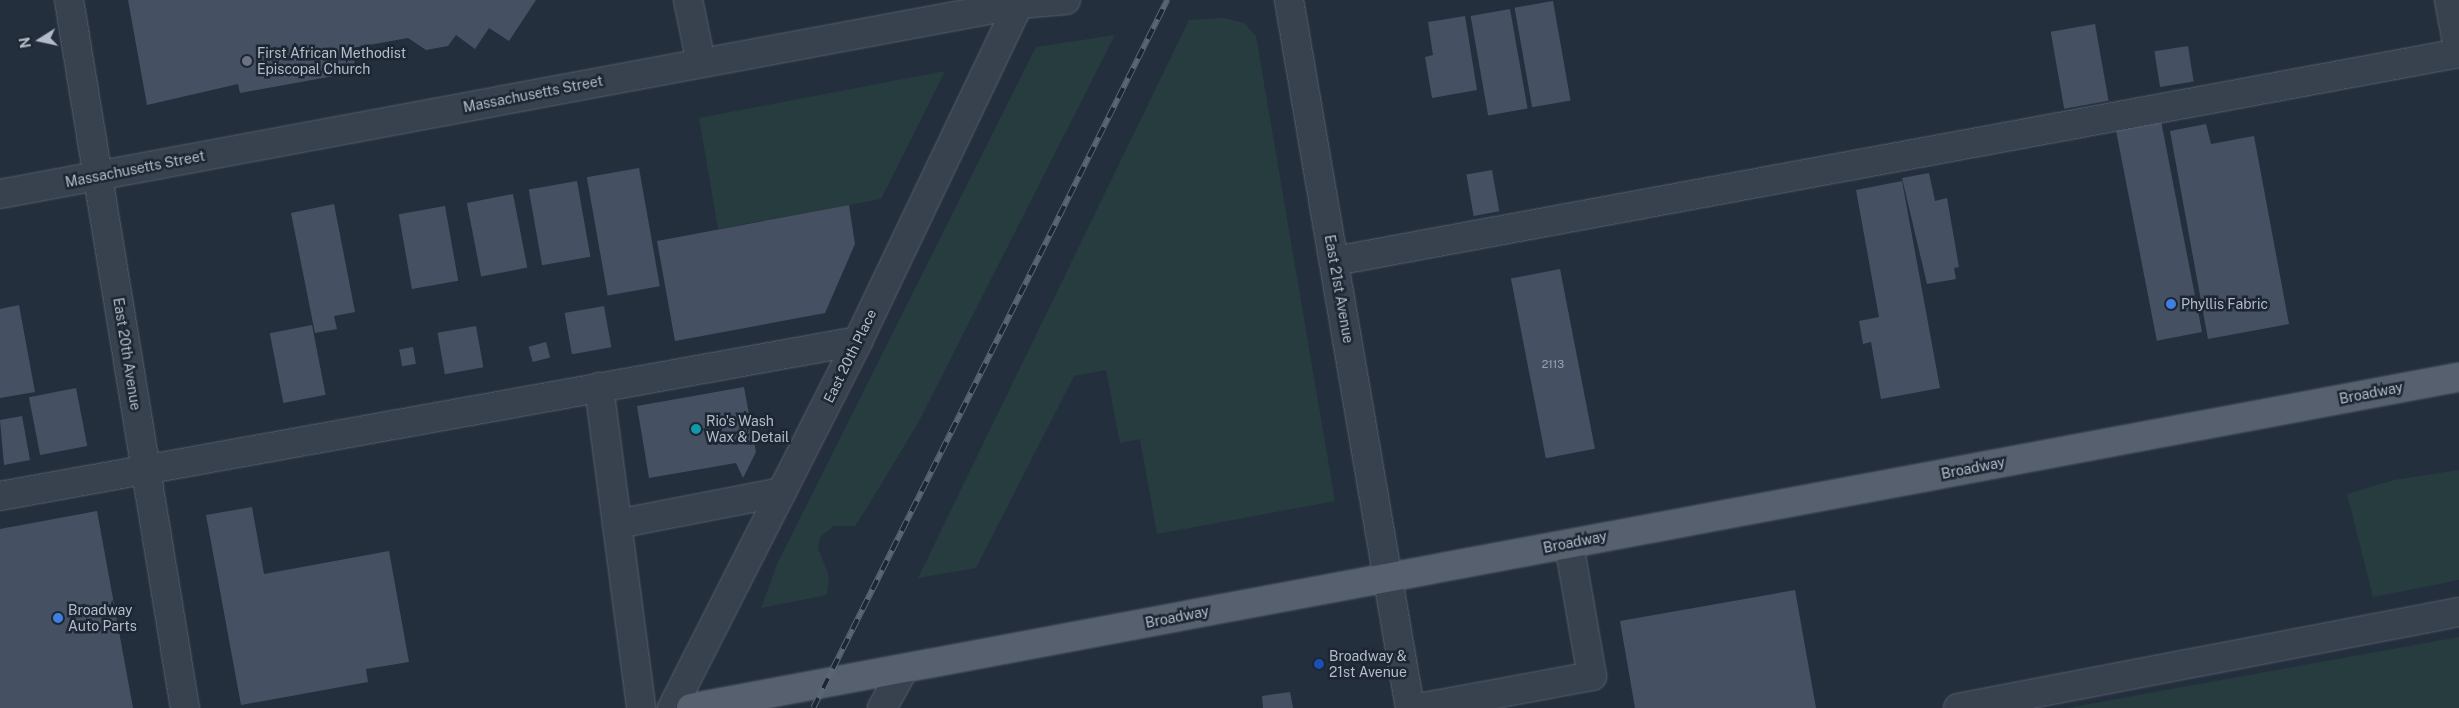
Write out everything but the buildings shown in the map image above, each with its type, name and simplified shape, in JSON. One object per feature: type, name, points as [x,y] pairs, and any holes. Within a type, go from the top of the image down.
[{"type":"main road","name":"Broadway","points":[[691,708],[2459,377]]},
{"type":"street","name":"East 20th Avenue","points":[[69,0],[185,708]]},
{"type":"street","points":[[688,0],[701,63]]},
{"type":"street","name":"Massachusetts Street","points":[[0,194],[1020,2],[1066,0]]},
{"type":"street","name":"East 21st Avenue","points":[[1289,0],[1410,708]]},
{"type":"street","points":[[1335,261],[2459,53],[2449,0]]},
{"type":"street","name":"East 20th Place","points":[[672,708],[858,341],[1020,2]]},
{"type":"street","points":[[0,496],[146,467],[858,341]]},
{"type":"street","points":[[599,387],[641,708]]},
{"type":"street","points":[[617,524],[782,492]]},
{"type":"street","points":[[1418,708],[1480,702],[1592,676],[1569,544]]},
{"type":"street","points":[[1958,708],[2459,612]]},
{"type":"street","points":[[882,708],[904,669]]},
{"type":"green space","points":[[1224,18],[1244,23],[1256,36],[1335,501],[1157,534],[1140,439],[1120,443],[1106,370],[1074,376],[976,568],[918,578],[1189,20]]},
{"type":"green space","points":[[1115,35],[918,423],[855,526],[834,526],[820,537],[818,548],[829,576],[827,595],[761,608],[778,562],[1036,47]]},
{"type":"green space","points":[[945,71],[881,199],[718,229],[699,118]]},
{"type":"green space","points":[[2459,470],[2459,580],[2373,597],[2347,494],[2394,480]]},
{"type":"green space","points":[[2459,637],[2459,708],[2068,708],[2149,693]]},
{"type":"railway","points":[[813,708],[1167,0]]},
{"type":"place","name":"First African Methodist Episcopal Church","points":[[247,61]]},
{"type":"place","name":"Phyllis Fabric","points":[[2171,304]]},
{"type":"place","name":"Rio's Wash Wax & Detail","points":[[696,429]]},
{"type":"place","name":"Broadway Auto Parts","points":[[58,618]]},
{"type":"place","name":"Broadway & 21st Avenue","points":[[1319,664]]}]
